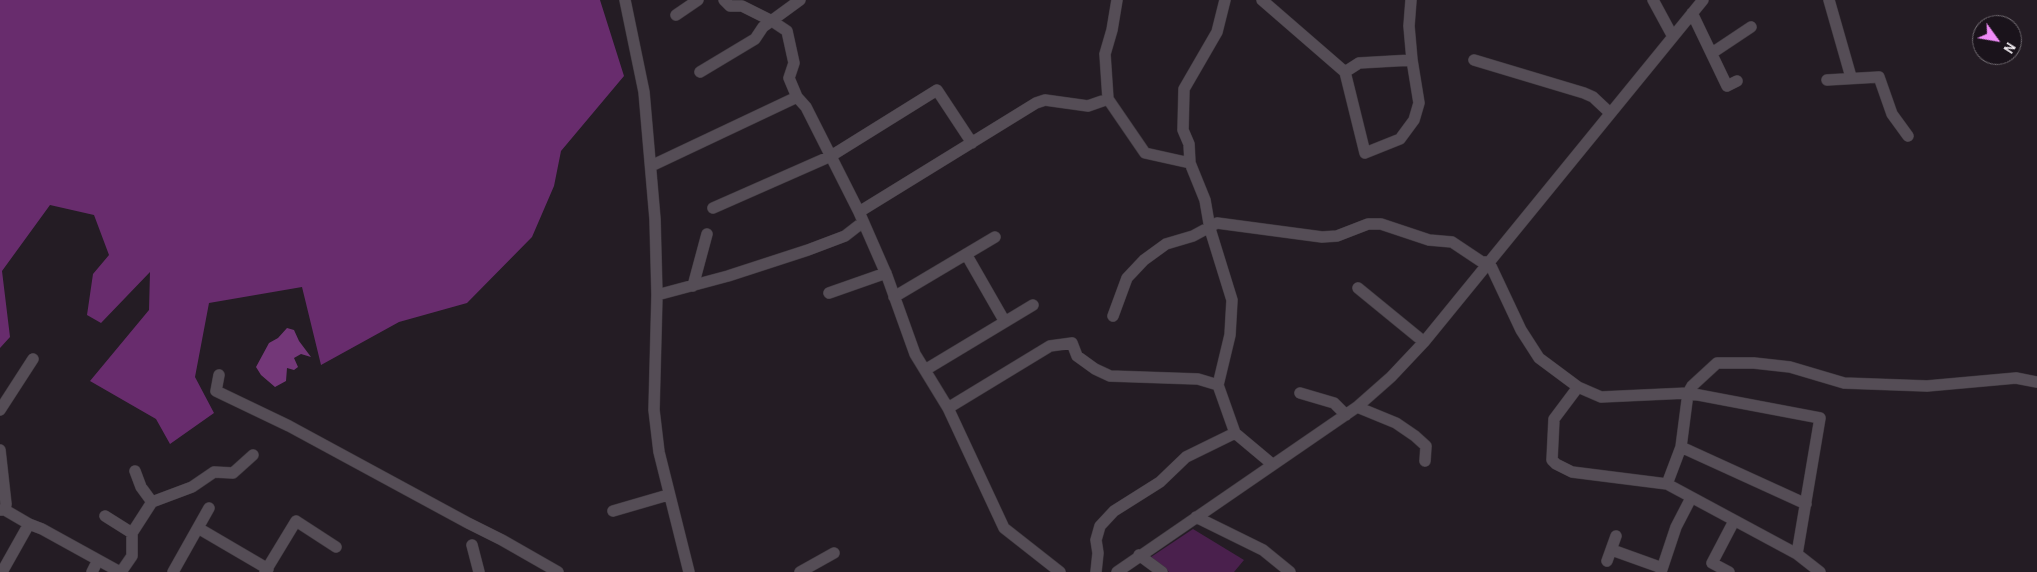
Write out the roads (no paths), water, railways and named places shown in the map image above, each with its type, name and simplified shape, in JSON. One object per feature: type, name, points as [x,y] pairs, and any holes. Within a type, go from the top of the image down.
[{"type":"street","points":[[625,0],[644,92],[656,219],[657,295],[654,410],[658,452],[689,572]]},
{"type":"street","points":[[676,14],[698,0]]},
{"type":"street","points":[[724,0],[730,6],[745,3],[787,31],[792,45],[794,63],[789,78],[797,98],[806,107],[861,217],[886,273],[916,354],[948,408],[1004,528],[1060,572]]},
{"type":"street","points":[[700,72],[755,38],[763,27],[800,0]]},
{"type":"street","points":[[1117,0],[1104,54],[1108,99],[1145,153],[1190,163]]},
{"type":"street","points":[[1225,0],[1217,32],[1184,89],[1183,130],[1189,144],[1190,163],[1205,200],[1210,228],[1232,300],[1230,335],[1218,385],[1235,433],[1272,464]]},
{"type":"street","points":[[1262,0],[1345,72],[1365,153],[1400,139],[1414,120],[1419,103],[1409,26],[1411,0]]},
{"type":"street","points":[[1653,0],[1672,35]]},
{"type":"street","points":[[1117,572],[1139,555],[1357,407],[1391,377],[1424,342],[1672,35],[1703,0]]},
{"type":"street","points":[[1828,0],[1851,77]]},
{"type":"street","points":[[1692,12],[1728,86],[1737,80]]},
{"type":"street","points":[[1712,53],[1751,28]]},
{"type":"street","points":[[1345,72],[1359,62],[1412,60]]},
{"type":"street","points":[[1474,60],[1584,93],[1593,97],[1610,113]]},
{"type":"street","points":[[1827,80],[1851,77],[1879,77],[1892,114],[1908,136]]},
{"type":"street","points":[[713,208],[831,156],[937,90],[972,143]]},
{"type":"street","points":[[651,166],[797,98]]},
{"type":"street","points":[[657,295],[737,273],[845,236],[861,217],[1036,103],[1045,100],[1088,106],[1108,99]]},
{"type":"street","points":[[1113,316],[1127,278],[1144,260],[1166,244],[1193,236],[1217,223],[1322,237],[1337,236],[1368,224],[1381,224],[1429,240],[1452,242],[1482,262],[1489,262]]},
{"type":"street","points":[[693,286],[707,234]]},
{"type":"street","points":[[894,297],[995,237]]},
{"type":"street","points":[[966,254],[1005,322]]},
{"type":"street","points":[[1489,262],[1521,330],[1539,358],[1578,387],[1601,397],[1688,392],[1820,418],[1797,554]]},
{"type":"street","points":[[829,293],[886,273]]},
{"type":"street","points":[[1358,288],[1424,342]]},
{"type":"street","points":[[925,370],[1033,305]]},
{"type":"street","points":[[948,408],[1050,346],[1072,343],[1077,356],[1095,369],[1110,376],[1198,379],[1218,385]]},
{"type":"street","points":[[0,410],[33,359]]},
{"type":"street","points":[[1667,484],[1681,447],[1688,392],[1717,363],[1754,363],[1790,368],[1844,383],[1927,386],[2016,378],[2037,382]]},
{"type":"street","points":[[219,375],[216,391],[289,426],[558,572]]},
{"type":"street","points":[[1578,387],[1554,419],[1552,460],[1556,464],[1572,472],[1667,484],[1797,554],[1820,572]]},
{"type":"street","points":[[1300,393],[1334,402],[1346,414]]},
{"type":"street","points":[[1357,407],[1396,423],[1415,436],[1426,446],[1425,461]]},
{"type":"street","points":[[1096,572],[1096,540],[1100,526],[1114,511],[1160,482],[1186,457],[1235,433]]},
{"type":"street","points":[[1681,447],[1806,504]]},
{"type":"street","points":[[0,450],[6,504],[3,510],[121,572],[132,556],[132,533],[152,502],[192,487],[214,472],[233,473],[253,455]]},
{"type":"street","points":[[135,471],[141,487],[152,502]]},
{"type":"street","points":[[614,511],[668,496]]},
{"type":"street","points":[[1616,536],[1610,556],[1661,570],[1676,527],[1691,498]]},
{"type":"street","points":[[173,572],[210,508]]},
{"type":"street","points":[[105,516],[132,533]]},
{"type":"street","points":[[1196,518],[1263,550],[1290,572]]},
{"type":"street","points":[[1729,572],[1712,563],[1734,521]]},
{"type":"street","points":[[198,528],[266,570],[296,522],[336,546]]},
{"type":"street","points":[[2,572],[29,524]]},
{"type":"street","points":[[472,545],[479,572]]},
{"type":"street","points":[[800,572],[834,552]]},
{"type":"street","points":[[1139,555],[1162,572]]},
{"type":"street","points":[[92,572],[98,560]]}]
